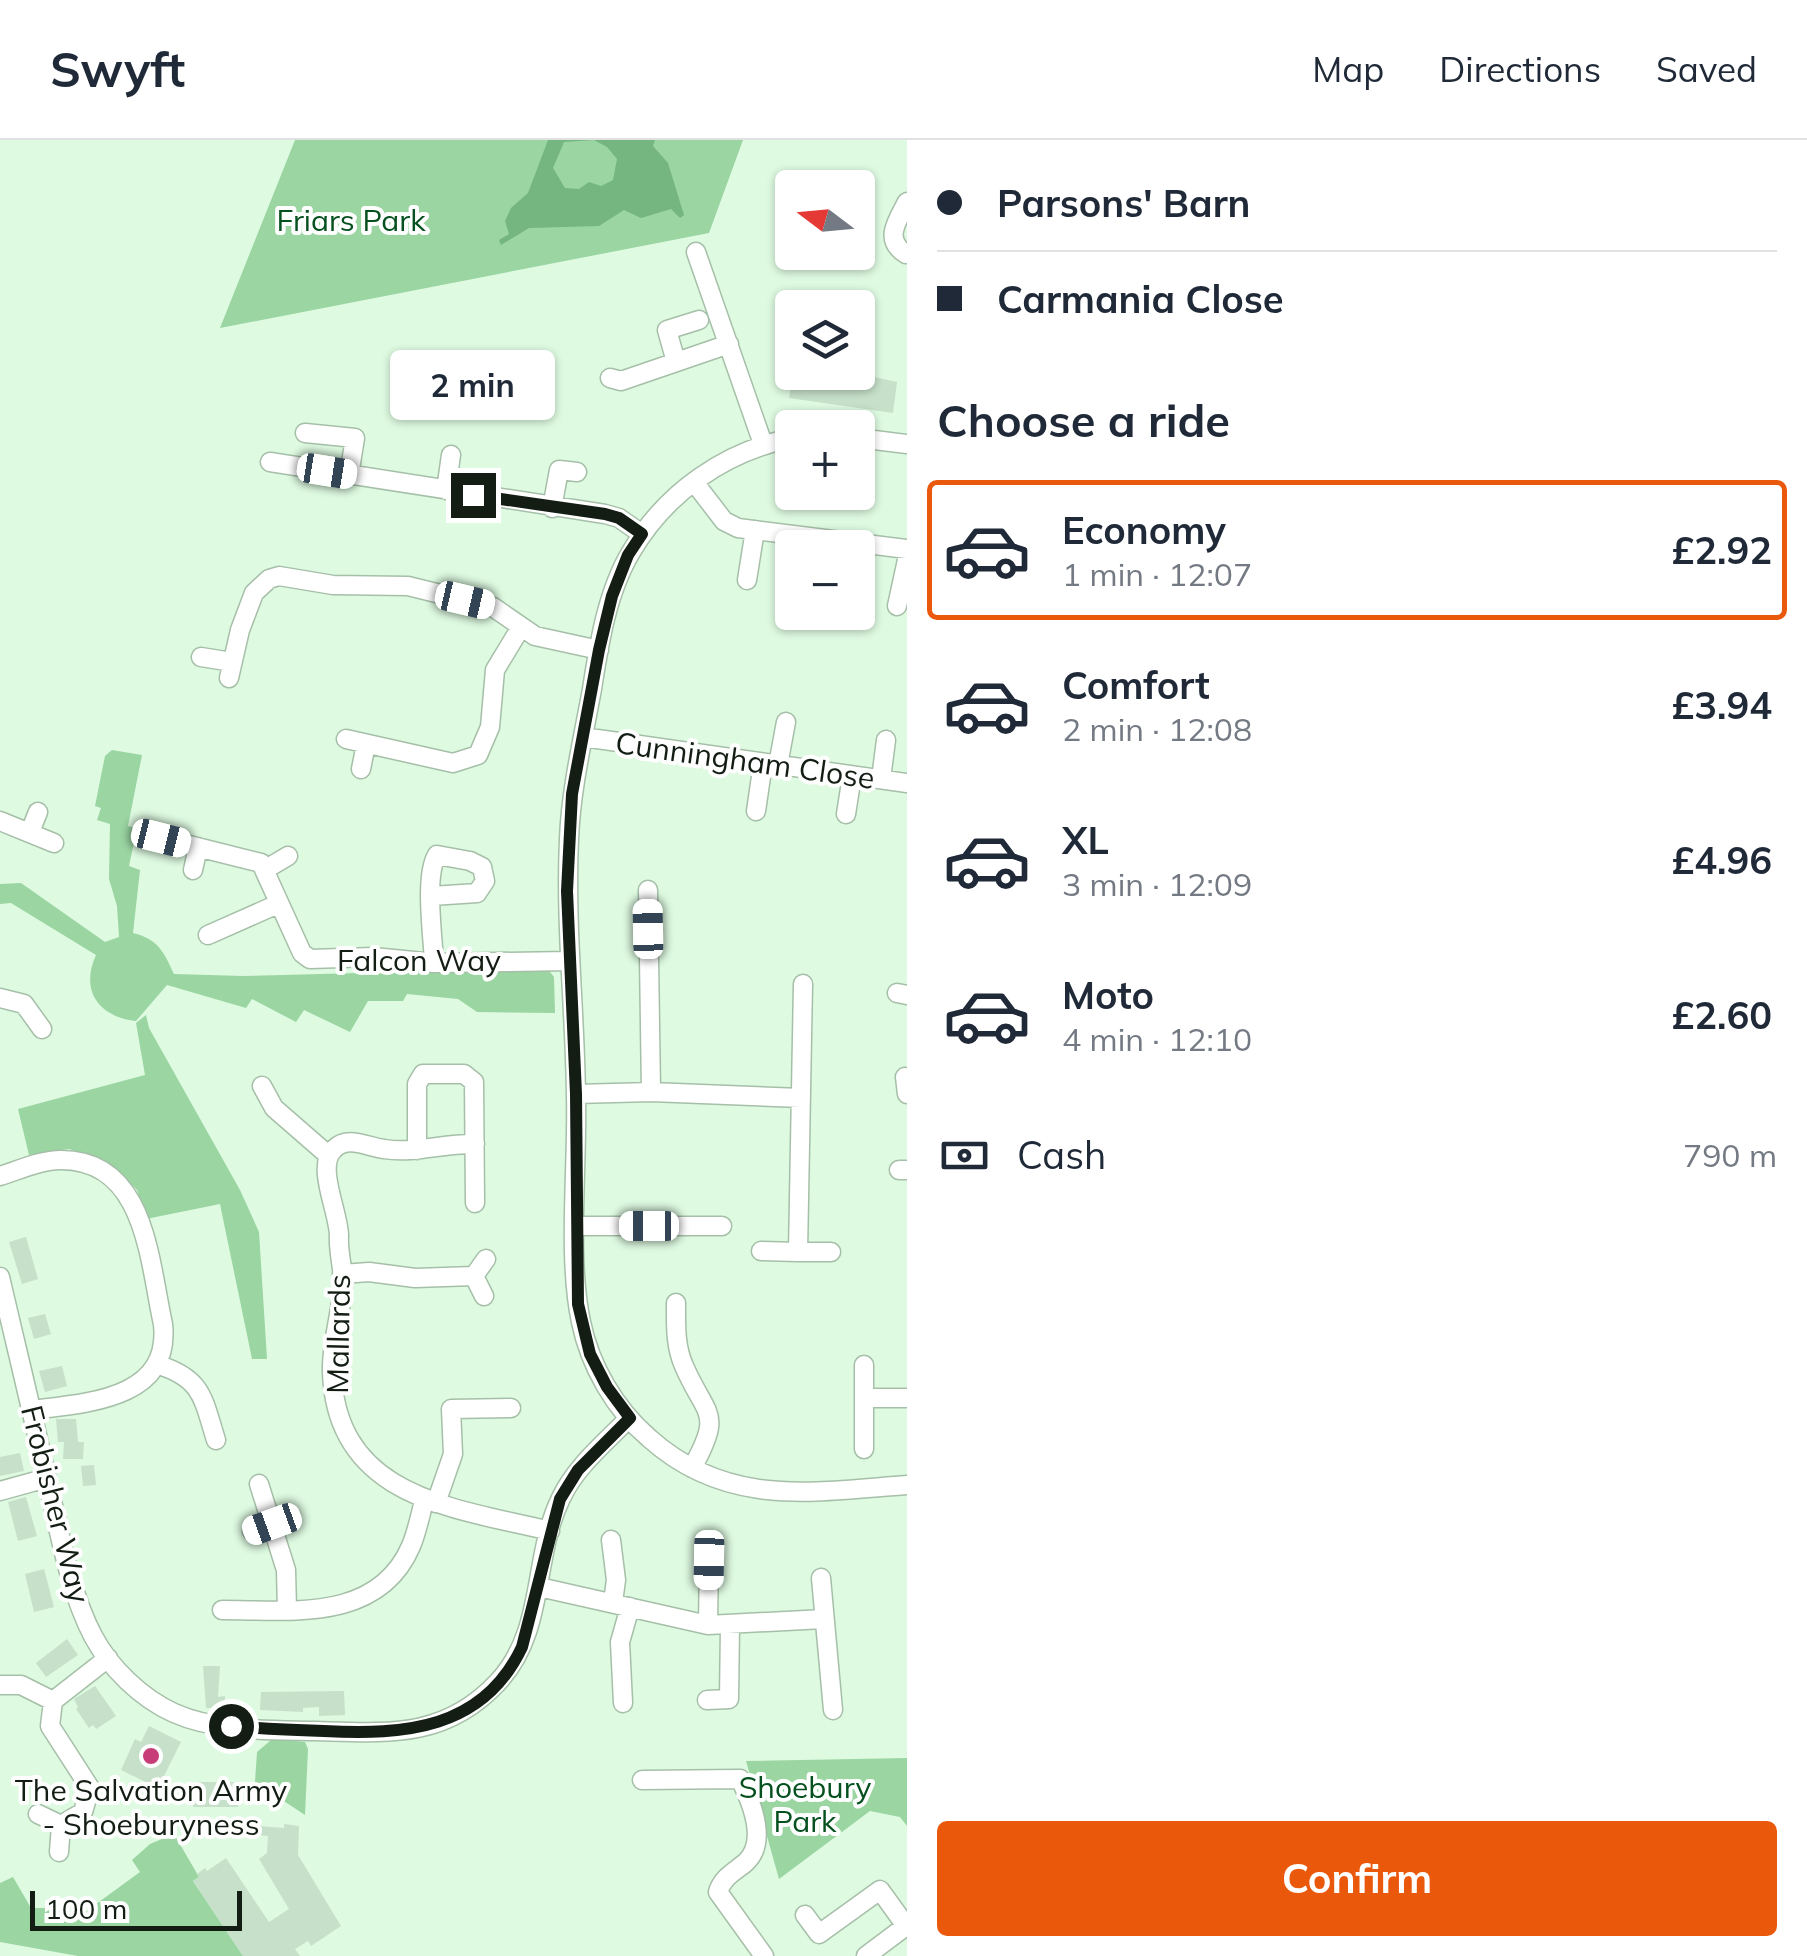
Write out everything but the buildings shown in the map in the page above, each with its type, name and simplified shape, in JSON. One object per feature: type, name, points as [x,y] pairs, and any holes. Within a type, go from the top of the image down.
[{"type":"street","points":[[906,205],[892,233],[895,244],[906,254]]},
{"type":"street","points":[[696,252],[763,444]]},
{"type":"street","points":[[676,362],[667,330],[699,320]]},
{"type":"street","points":[[610,378],[620,381],[729,344]]},
{"type":"street","points":[[305,432],[355,438],[349,475]]},
{"type":"street","points":[[875,440],[907,444]]},
{"type":"street","points":[[775,442],[724,460],[694,482],[642,534],[628,555],[612,596],[599,650],[572,794],[569,836],[569,960],[576,1094],[576,1288],[581,1324],[598,1372],[647,1437],[692,1468],[740,1488],[768,1492],[907,1485]]},
{"type":"street","points":[[446,490],[450,455]]},
{"type":"street","points":[[270,462],[619,518],[642,534]]},
{"type":"street","points":[[552,508],[560,470],[577,472]]},
{"type":"street","points":[[694,482],[724,521],[755,530],[907,549]]},
{"type":"street","points":[[748,580],[755,530]]},
{"type":"street","points":[[897,606],[907,560]]},
{"type":"street","points":[[201,657],[230,670],[254,594],[269,579],[279,576],[333,585],[408,586],[494,606],[535,636],[599,650]]},
{"type":"street","points":[[346,740],[453,763],[478,755],[490,726],[495,670],[521,627]]},
{"type":"street","points":[[756,812],[786,722]]},
{"type":"street","name":"Cunningham Close","points":[[584,737],[907,783]]},
{"type":"street","points":[[881,779],[886,740]]},
{"type":"street","points":[[360,769],[366,744]]},
{"type":"street","points":[[846,814],[852,776]]},
{"type":"street","points":[[30,832],[38,812]]},
{"type":"street","points":[[0,821],[54,843]]},
{"type":"street","points":[[161,838],[248,858],[266,869],[288,856]]},
{"type":"street","points":[[193,870],[198,847]]},
{"type":"street","name":"Falcon Way","points":[[266,869],[302,953],[310,958],[373,957],[434,963],[569,960]]},
{"type":"street","points":[[648,890],[650,1092]]},
{"type":"street","points":[[432,896],[434,963]]},
{"type":"street","points":[[208,935],[278,904]]},
{"type":"street","points":[[798,1252],[803,984]]},
{"type":"street","points":[[0,998],[28,998],[42,1029]]},
{"type":"street","points":[[417,1150],[417,1084],[424,1074],[464,1074],[474,1082],[475,1203]]},
{"type":"street","points":[[262,1086],[274,1108],[328,1156],[341,1143],[351,1142],[386,1150],[475,1144]]},
{"type":"street","points":[[576,1094],[650,1092],[801,1098]]},
{"type":"street","name":"Mallards","points":[[328,1156],[325,1172],[336,1210],[342,1274],[332,1346],[338,1415],[345,1435],[373,1468],[400,1489],[430,1502],[550,1531]]},
{"type":"street","points":[[0,1176],[62,1160],[94,1166],[109,1174],[130,1195],[139,1218],[163,1324],[165,1342],[159,1365],[146,1379],[121,1394],[32,1410]]},
{"type":"street","points":[[576,1226],[722,1226]]},
{"type":"street","points":[[761,1251],[832,1252]]},
{"type":"street","points":[[474,1276],[486,1259]]},
{"type":"street","points":[[342,1274],[474,1276]]},
{"type":"street","points":[[474,1276],[484,1296]]},
{"type":"street","name":"Frobisher Way","points":[[0,1277],[47,1478],[81,1606],[93,1636],[138,1690],[173,1712],[208,1722],[273,1730],[408,1731],[451,1718],[486,1694],[522,1647],[560,1499],[578,1470],[630,1418]]},
{"type":"street","points":[[676,1303],[680,1357],[710,1414],[710,1435],[692,1468]]},
{"type":"street","points":[[159,1365],[186,1375],[196,1385],[216,1440]]},
{"type":"street","points":[[864,1366],[864,1449]]},
{"type":"street","points":[[865,1398],[907,1398]]},
{"type":"street","points":[[222,1610],[340,1607],[380,1586],[404,1558],[453,1454],[451,1408],[512,1408]]},
{"type":"street","points":[[0,1491],[47,1478]]},
{"type":"street","points":[[259,1484],[286,1570],[287,1610]]},
{"type":"street","points":[[252,1532],[272,1524]]},
{"type":"street","points":[[612,1540],[622,1604],[623,1704]]},
{"type":"street","points":[[708,1625],[709,1560]]},
{"type":"street","points":[[822,1578],[833,1710]]},
{"type":"street","points":[[539,1587],[708,1625],[824,1619]]},
{"type":"street","points":[[708,1700],[729,1699],[730,1626]]},
{"type":"street","points":[[61,1826],[83,1812],[90,1788],[50,1726],[53,1701],[108,1658]]},
{"type":"street","points":[[0,1684],[21,1685],[53,1701]]},
{"type":"street","points":[[642,1780],[740,1779],[758,1840],[754,1854],[722,1882],[719,1896],[764,1956]]},
{"type":"street","points":[[38,1814],[61,1826]]},
{"type":"street","points":[[59,1852],[61,1826]]},
{"type":"street","points":[[805,1915],[819,1934],[880,1890],[907,1927],[866,1956]]},
{"type":"green space","name":"Friars Park","points":[[295,140],[743,140],[709,233],[220,328]]},
{"type":"green space","points":[[112,750],[142,755],[128,826],[137,828],[129,866],[140,870],[133,933],[159,948],[174,974],[243,976],[547,968],[554,977],[555,1013],[477,1012],[458,999],[407,994],[403,1001],[368,1001],[350,1032],[304,1010],[296,1022],[252,999],[246,1008],[167,985],[136,1021],[111,1014],[102,1008],[92,990],[90,980],[96,955],[11,903],[0,904],[0,884],[21,883],[105,942],[119,937],[117,906],[109,879],[110,824],[97,820],[101,808],[95,806],[105,756]]},
{"type":"green space","points":[[146,1015],[149,1028],[240,1190],[259,1232],[267,1359],[252,1359],[220,1204],[146,1219],[137,1190],[116,1168],[69,1149],[29,1155],[18,1109],[145,1075],[136,1023]]},
{"type":"green space","points":[[271,1740],[305,1742],[308,1749],[305,1815],[255,1782],[257,1752]]},
{"type":"green space","name":"Shoebury Park","points":[[907,1758],[907,1826],[900,1817],[870,1811],[779,1879],[746,1761]]},
{"type":"green space","points":[[174,1834],[199,1877],[193,1881],[243,1956],[78,1956],[0,1942],[0,1883],[13,1877],[31,1908],[57,1908],[77,1918],[140,1872],[132,1860],[150,1844]]},
{"type":"shaded area","points":[[548,140],[594,140],[655,140],[653,146],[668,163],[684,215],[680,218],[671,209],[641,218],[624,210],[599,226],[529,228],[501,245],[499,240],[509,234],[505,221],[511,208],[528,193]],"holes":[[[594,140],[617,159],[613,180],[601,186],[589,182],[579,189],[565,188],[553,168],[564,142]]]},
{"type":"place","name":"The Salvation Army - Shoeburyness","points":[[151,1756]]},
{"type":"route","points":[[231,1726],[385,1734],[428,1727],[451,1718],[486,1694],[522,1647],[560,1499],[578,1470],[630,1418],[607,1387],[590,1354],[576,1288],[576,1094],[567,891],[572,794],[599,650],[612,596],[628,555],[642,534],[619,518],[605,514],[473,495]]}]
